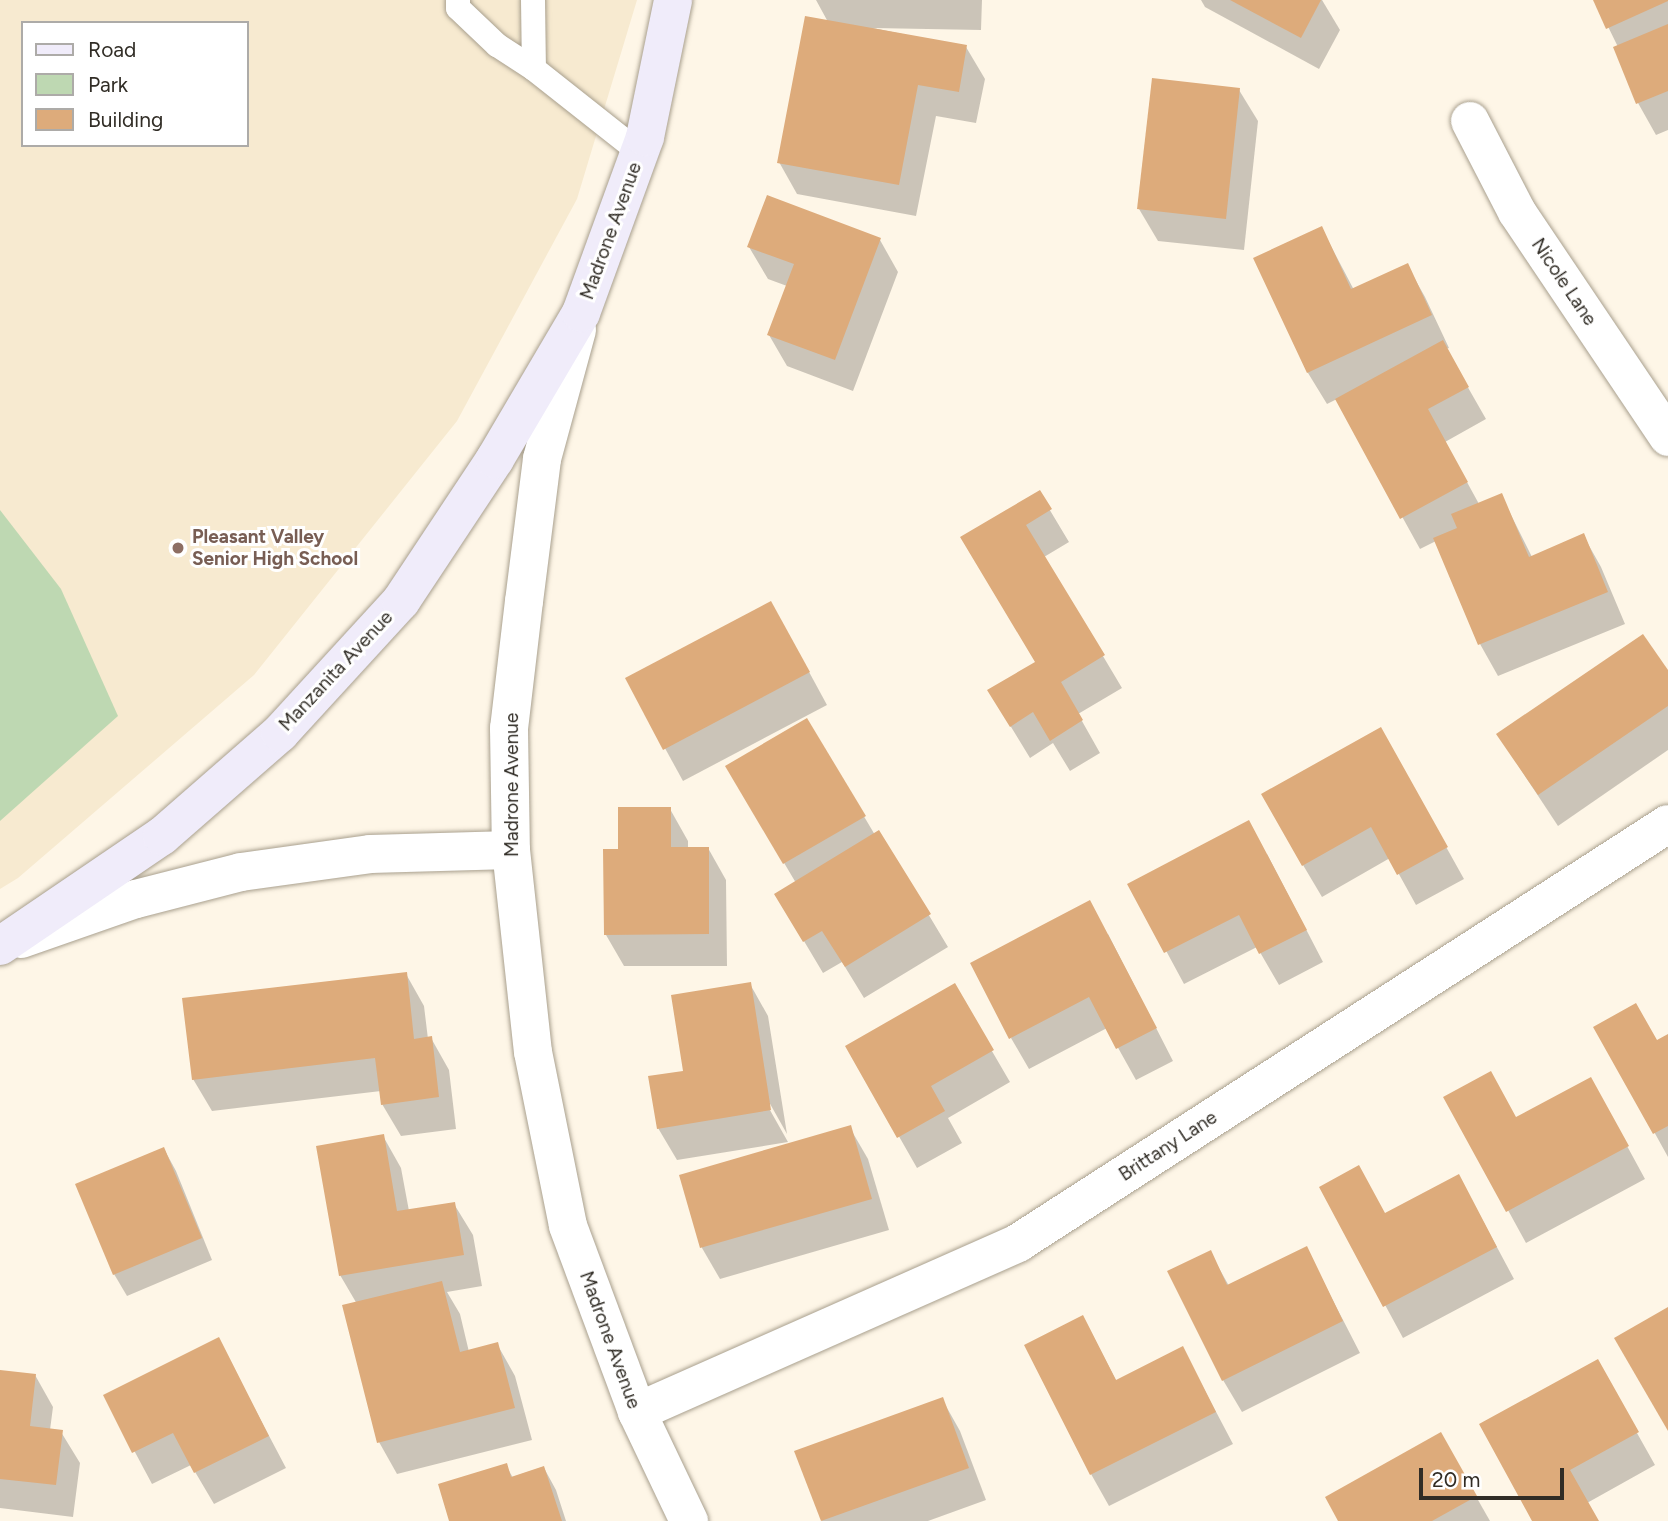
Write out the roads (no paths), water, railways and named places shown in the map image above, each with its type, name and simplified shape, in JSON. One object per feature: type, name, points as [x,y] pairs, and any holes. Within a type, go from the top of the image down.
[{"type":"street","name":"Madrone Avenue","points":[[673,0],[639,152],[581,313],[542,459],[509,729],[511,850],[533,1052],[568,1226],[637,1412],[689,1521]]},
{"type":"street","name":"Nicole Lane","points":[[1470,121],[1517,212],[1668,437]]},
{"type":"street","name":"Manzanita Avenue","points":[[0,946],[162,836],[280,733],[401,601],[495,459],[581,313]]},
{"type":"street","name":"Brittany Lane","points":[[637,1412],[1018,1243],[1668,824]]},
{"type":"street","points":[[0,946],[136,899],[241,872],[370,854],[511,850]]},
{"type":"lane","points":[[458,0],[458,8],[497,46],[534,69],[639,152]]},
{"type":"lane","points":[[533,0],[534,69]]},
{"type":"place","name":"Pleasant Valley Senior High School","points":[[178,548]]}]
